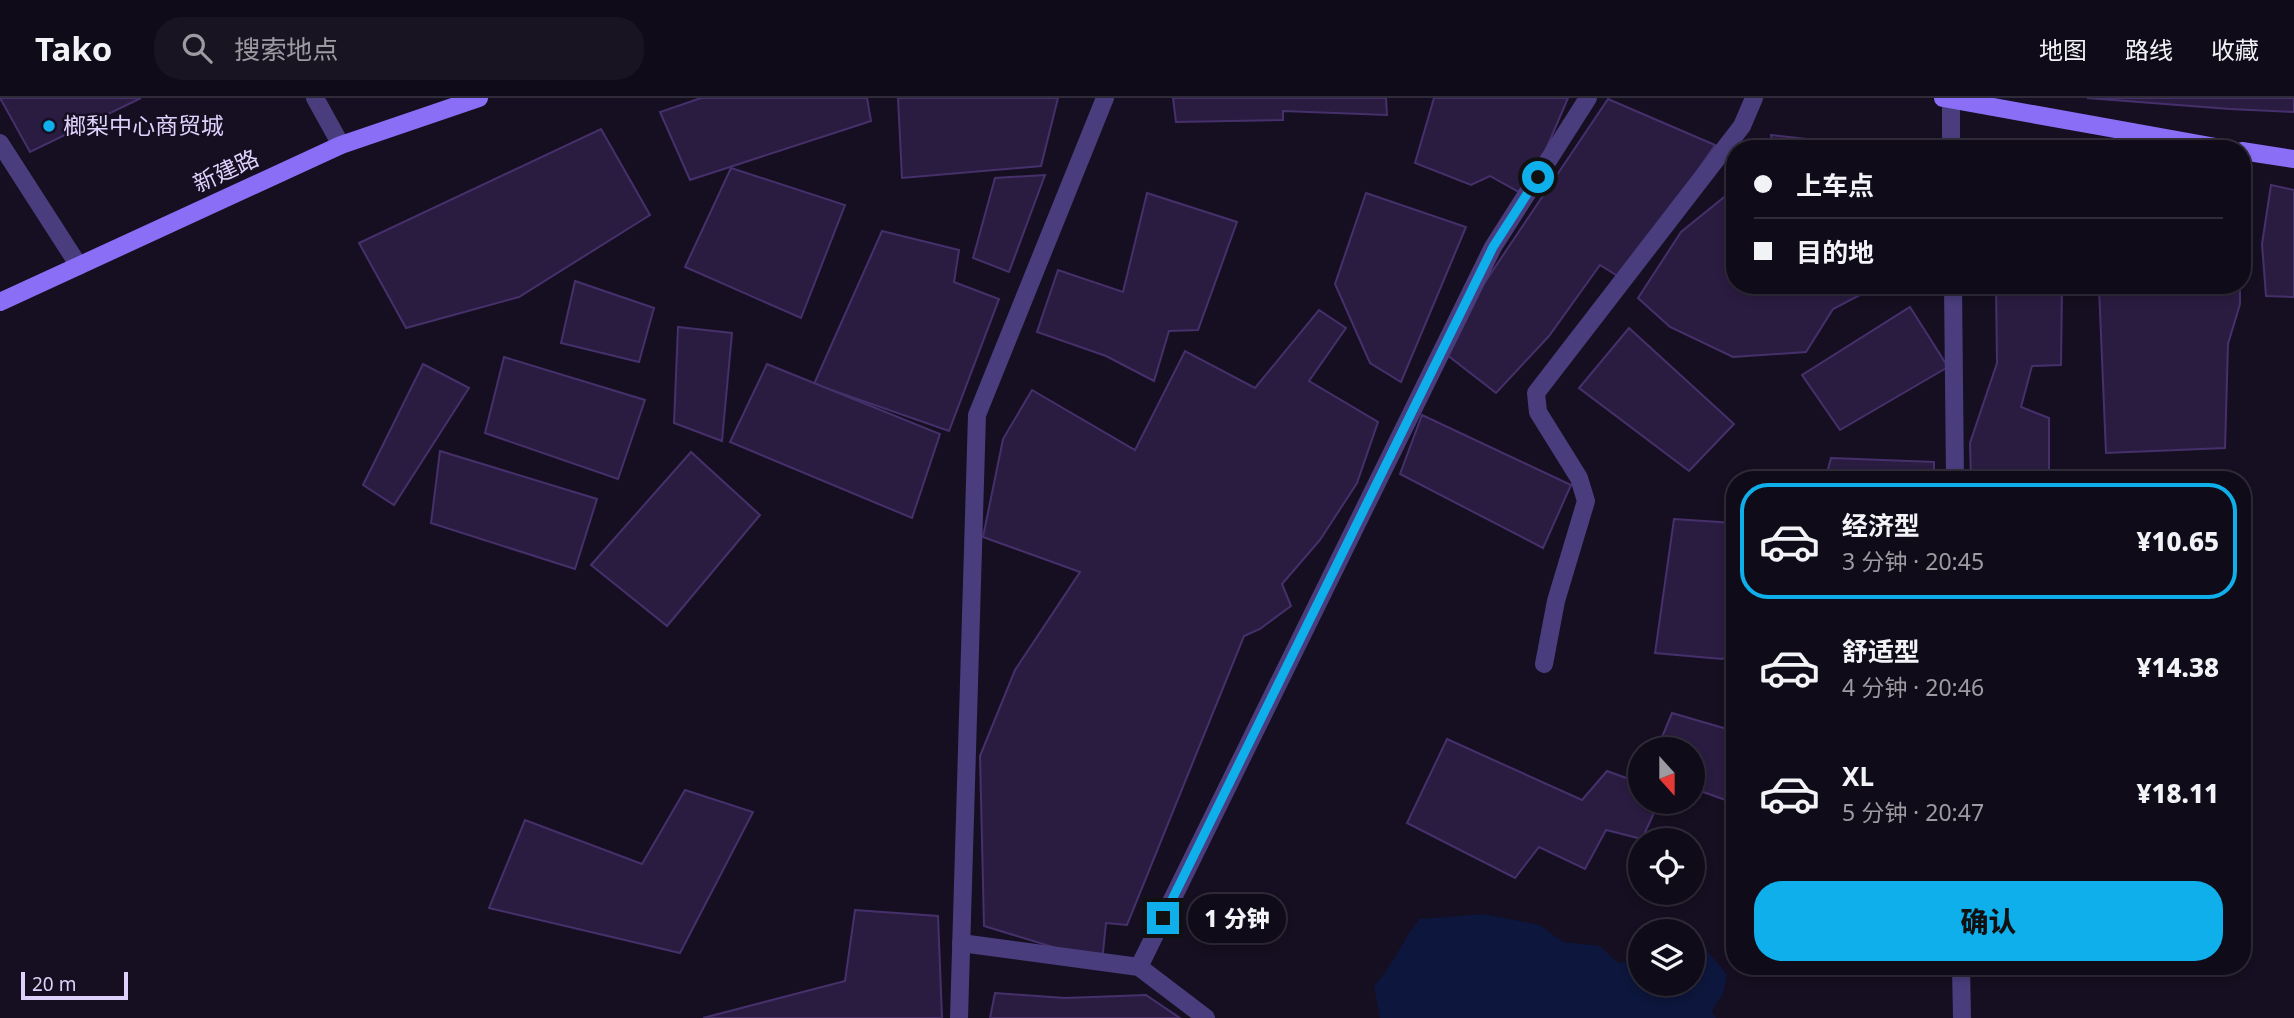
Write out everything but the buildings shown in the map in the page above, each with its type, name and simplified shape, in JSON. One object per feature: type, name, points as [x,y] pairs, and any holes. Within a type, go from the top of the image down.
[{"type":"street","points":[[315,98],[341,145]]},
{"type":"street","name":"新建路","points":[[0,302],[341,145],[479,98]]},
{"type":"street","points":[[959,1018],[977,415],[1105,98]]},
{"type":"street","points":[[1139,967],[1493,247],[1588,98]]},
{"type":"street","points":[[1732,140],[1742,127],[1754,98]]},
{"type":"street","points":[[1950,140],[1947,99],[2177,140]]},
{"type":"street","points":[[0,143],[79,266]]},
{"type":"street","points":[[1544,664],[1556,601],[1586,501],[1579,478],[1538,412],[1536,393],[1726,148]]},
{"type":"street","points":[[2251,152],[2294,159]]},
{"type":"street","points":[[1953,294],[1955,471]]},
{"type":"street","points":[[961,943],[1139,967],[1206,1018]]},
{"type":"street","points":[[1961,975],[1962,1018]]},
{"type":"water","points":[[1484,914],[1540,925],[1563,942],[1600,946],[1618,963],[1628,961],[1628,996],[1705,996],[1705,948],[1727,975],[1723,994],[1712,1011],[1716,1018],[1380,1018],[1374,986],[1420,919]]},
{"type":"place","name":"榔梨中心商贸城","points":[[49,126]]},
{"type":"route","points":[[1163,918],[1493,247],[1538,177]]}]
